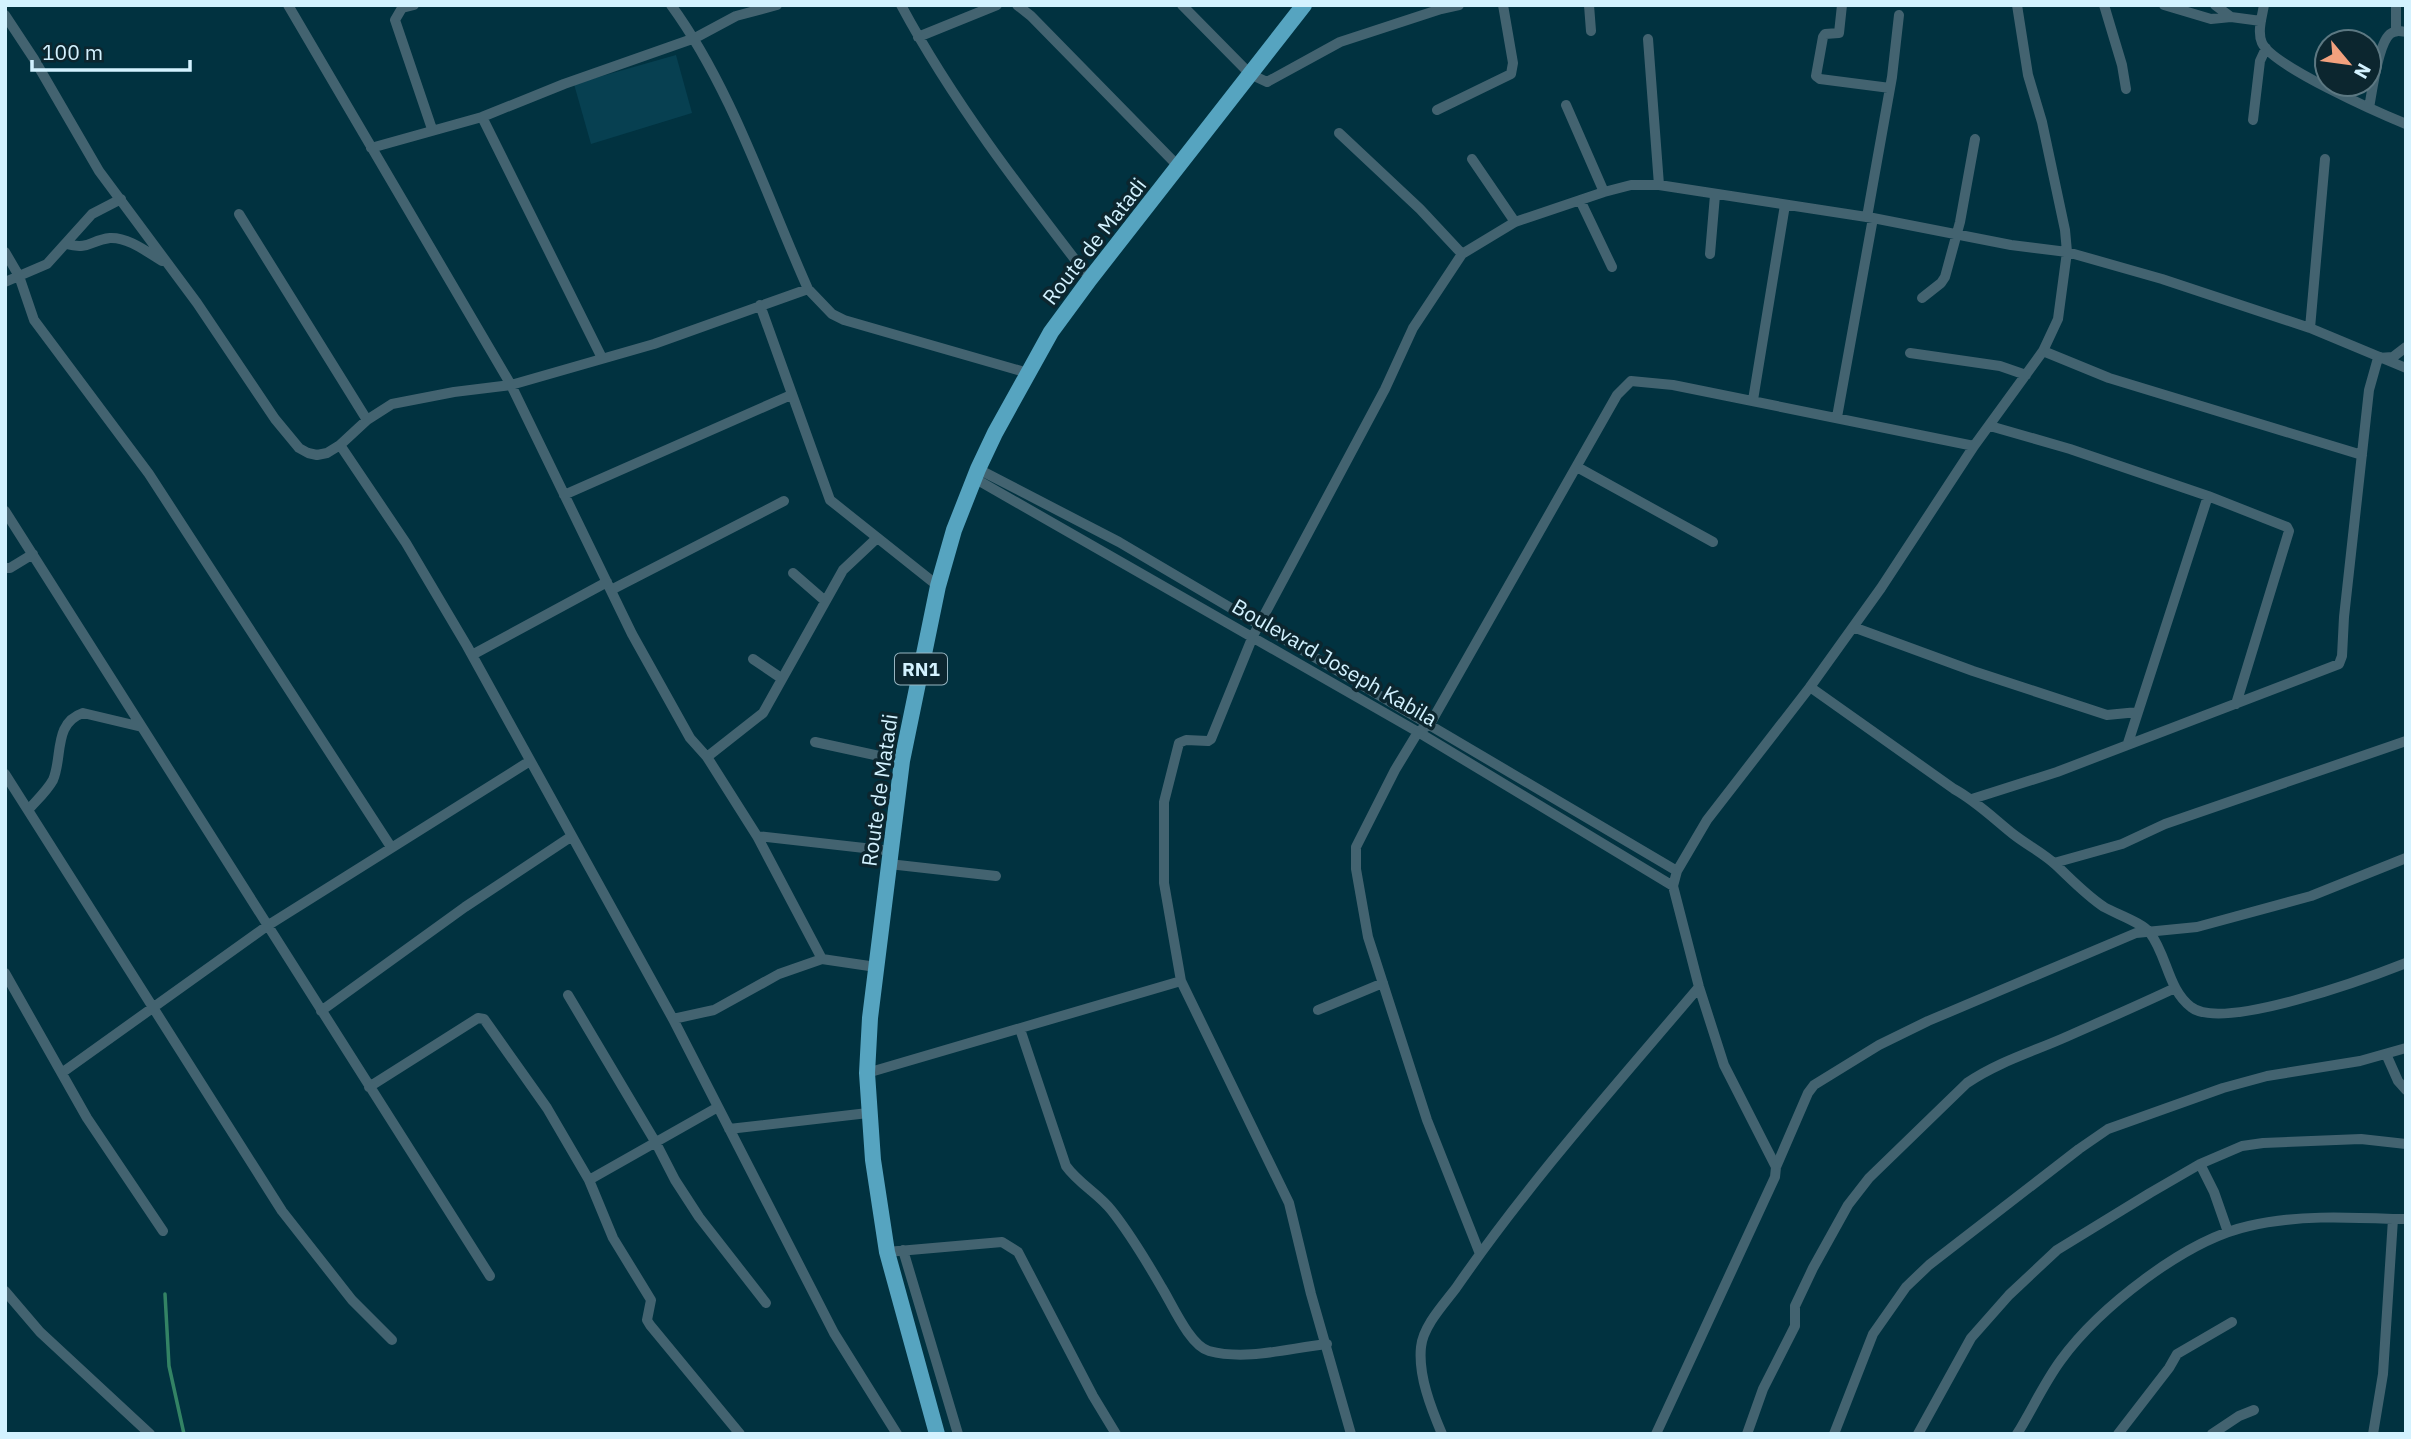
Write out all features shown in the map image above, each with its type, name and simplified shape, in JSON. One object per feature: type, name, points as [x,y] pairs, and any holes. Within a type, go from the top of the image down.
[{"type":"highway","name":"Route de Matadi","points":[[937,1434],[895,1251],[868,1114],[867,1073],[870,1018],[902,761],[938,586],[954,530],[976,473],[1051,332],[1304,5]]},
{"type":"street","points":[[288,5],[511,385],[632,634],[690,738],[707,757],[757,836],[822,958]]},
{"type":"street","points":[[414,5],[402,8],[395,20],[432,130]]},
{"type":"street","points":[[671,5],[695,38],[723,92],[808,289],[832,314],[844,320],[1028,373]]},
{"type":"street","points":[[371,148],[482,117],[564,84],[695,38],[736,16],[777,5]]},
{"type":"street","points":[[901,5],[918,37],[1033,205],[1090,279]]},
{"type":"street","points":[[918,37],[997,5]]},
{"type":"street","points":[[1017,5],[1031,16],[1178,166]]},
{"type":"street","points":[[1182,5],[1250,74],[1267,82],[1340,42],[1459,5]]},
{"type":"street","points":[[1437,110],[1511,75],[1513,63],[1503,5]]},
{"type":"street","points":[[1589,5],[1591,32]]},
{"type":"street","points":[[1842,5],[1839,33],[1825,34],[1823,37],[1816,76],[1890,88]]},
{"type":"street","points":[[1776,1167],[1724,1065],[1699,987],[1673,886],[1677,871],[1707,820],[1853,627],[1974,446],[2043,351],[2058,319],[2067,252],[2065,230],[2028,75],[2017,5]]},
{"type":"street","points":[[2104,5],[2122,65],[2126,89]]},
{"type":"street","points":[[2164,5],[2203,17],[2261,21]]},
{"type":"street","points":[[2215,5],[2231,17]]},
{"type":"street","points":[[2264,5],[2261,40],[2266,48],[2310,78],[2406,124]]},
{"type":"street","points":[[2369,108],[2384,44],[2388,37],[2401,32],[2396,5]]},
{"type":"street","points":[[5,15],[89,156],[224,342],[275,419],[299,448],[317,455],[327,453],[340,445],[367,421],[392,404],[511,385],[654,344],[808,289]]},
{"type":"street","points":[[1837,417],[1890,88],[1899,15]]},
{"type":"street","points":[[1648,38],[1659,185]]},
{"type":"street","points":[[2253,120],[2260,61],[2266,48]]},
{"type":"street","points":[[1566,105],[1604,192]]},
{"type":"street","points":[[482,117],[602,358]]},
{"type":"street","points":[[1339,133],[1420,209],[1462,254]]},
{"type":"street","points":[[1922,298],[1945,277],[1960,222],[1975,139]]},
{"type":"street","points":[[1472,159],[1515,222]]},
{"type":"street","points":[[2311,328],[2325,159]]},
{"type":"street","points":[[1350,1434],[1289,1203],[1181,981],[1164,883],[1164,802],[1179,743],[1186,740],[1211,739],[1253,636],[1385,389],[1413,328],[1462,254],[1515,222],[1631,185],[1659,185],[1870,217],[1955,235],[2067,252],[2162,279],[2311,328],[2406,368]]},
{"type":"street","points":[[1710,254],[1715,195]]},
{"type":"street","points":[[5,282],[47,264],[92,214],[121,199]]},
{"type":"street","points":[[1580,200],[1612,267]]},
{"type":"street","points":[[1754,400],[1785,205]]},
{"type":"street","points":[[239,214],[299,307],[367,421]]},
{"type":"street","points":[[66,244],[79,247],[106,239],[122,239],[167,263]]},
{"type":"street","points":[[5,251],[19,275],[34,320],[142,464],[391,847]]},
{"type":"street","points":[[760,305],[826,494],[835,507],[938,586]]},
{"type":"street","points":[[2378,358],[2393,357],[2406,347]]},
{"type":"street","points":[[2043,351],[2109,378],[2362,455]]},
{"type":"street","points":[[1910,353],[2000,366],[2026,375]]},
{"type":"street","points":[[1972,799],[2057,772],[2339,664],[2342,656],[2369,390],[2378,358]]},
{"type":"street","points":[[1480,1254],[1427,1121],[1368,937],[1356,869],[1356,847],[1395,770],[1418,732],[1430,724],[1617,395],[1631,381],[1673,385],[1974,446]]},
{"type":"street","points":[[564,495],[791,396]]},
{"type":"street","points":[[1990,426],[2070,449],[2284,524],[2289,531],[2236,704]]},
{"type":"street","points":[[340,445],[406,542],[472,655],[673,1019],[834,1333],[897,1434]]},
{"type":"street","points":[[1577,467],[1713,541]]},
{"type":"street","name":"Boulevard Joseph Kabila","points":[[976,473],[1119,542],[1677,871]]},
{"type":"street","name":"Boulevard Joseph Kabila","points":[[976,473],[1418,732],[1673,886]]},
{"type":"street","points":[[2128,743],[2208,496]]},
{"type":"street","points":[[472,655],[784,501]]},
{"type":"street","points":[[5,512],[490,1276]]},
{"type":"street","points":[[707,757],[762,713],[843,570],[877,538]]},
{"type":"street","points":[[5,568],[10,568],[33,555]]},
{"type":"street","points":[[793,573],[824,600]]},
{"type":"street","points":[[1853,627],[1973,671],[2107,715],[2138,712]]},
{"type":"street","points":[[753,659],[780,678]]},
{"type":"street","points":[[1810,687],[1972,799],[2013,834],[2054,863],[2089,897],[2149,930],[2162,932],[2197,927],[2311,896],[2406,858]]},
{"type":"street","points":[[28,810],[54,777],[62,733],[74,716],[83,713],[142,727]]},
{"type":"street","points":[[2054,863],[2122,844],[2165,824],[2406,741]]},
{"type":"street","points":[[815,742],[902,761]]},
{"type":"street","points":[[63,1072],[267,926],[530,761]]},
{"type":"street","points":[[5,774],[282,1211],[352,1300],[392,1340]]},
{"type":"street","points":[[321,1011],[465,907],[572,836]]},
{"type":"street","points":[[757,836],[996,876]]},
{"type":"street","points":[[2149,930],[2175,988],[2192,1008],[2200,1012],[2244,1013],[2342,986],[2406,963]]},
{"type":"street","points":[[1656,1434],[1776,1177],[1776,1167],[1814,1085],[1879,1045],[1928,1021],[2136,933],[2149,930]]},
{"type":"street","points":[[673,1019],[714,1010],[779,974],[822,958],[876,967]]},
{"type":"street","points":[[5,973],[63,1072],[86,1118],[163,1231]]},
{"type":"street","points":[[867,1073],[1181,981]]},
{"type":"street","points":[[1318,1010],[1383,984]]},
{"type":"street","points":[[1442,1434],[1423,1380],[1421,1345],[1432,1322],[1557,1154],[1699,987]]},
{"type":"street","points":[[1747,1434],[1763,1389],[1795,1326],[1795,1306],[1813,1268],[1848,1205],[1869,1178],[1967,1083],[2002,1063],[2175,988]]},
{"type":"street","points":[[568,995],[675,1180],[765,1303]]},
{"type":"street","points":[[369,1087],[478,1018],[484,1019],[547,1108],[589,1180],[613,1238],[651,1300],[647,1320],[649,1325],[740,1434]]},
{"type":"street","points":[[1020,1029],[1066,1166],[1074,1177],[1112,1210],[1140,1251],[1190,1336],[1209,1351],[1245,1354],[1264,1354],[1327,1344]]},
{"type":"street","points":[[1834,1434],[1873,1334],[1906,1287],[1929,1265],[2108,1129],[2232,1085],[2267,1076],[2360,1061],[2406,1048]]},
{"type":"street","points":[[2386,1054],[2398,1081],[2406,1090]]},
{"type":"street","points":[[589,1180],[718,1107]]},
{"type":"street","points":[[729,1129],[868,1114]]},
{"type":"street","points":[[1918,1434],[1970,1338],[2034,1270],[2057,1250],[2200,1164],[2229,1150],[2263,1143],[2361,1139],[2406,1144]]},
{"type":"street","points":[[2200,1164],[2214,1192],[2228,1232]]},
{"type":"street","points":[[2017,1434],[2059,1363],[2116,1300],[2186,1253],[2246,1226],[2301,1218],[2406,1219]]},
{"type":"street","points":[[2373,1434],[2384,1374],[2393,1219]]},
{"type":"street","points":[[958,1434],[895,1251],[1002,1242],[1018,1252],[1093,1396],[1116,1434]]},
{"type":"street","points":[[5,1290],[40,1332],[149,1434]]},
{"type":"street","points":[[2118,1434],[2169,1368],[2175,1356],[2232,1322]]},
{"type":"street","points":[[2212,1434],[2239,1416],[2255,1410]]},
{"type":"shaded area","points":[[676,55],[692,113],[591,144],[574,84]]},
{"type":"waterway","points":[[165,1294],[169,1366],[184,1434]]}]
